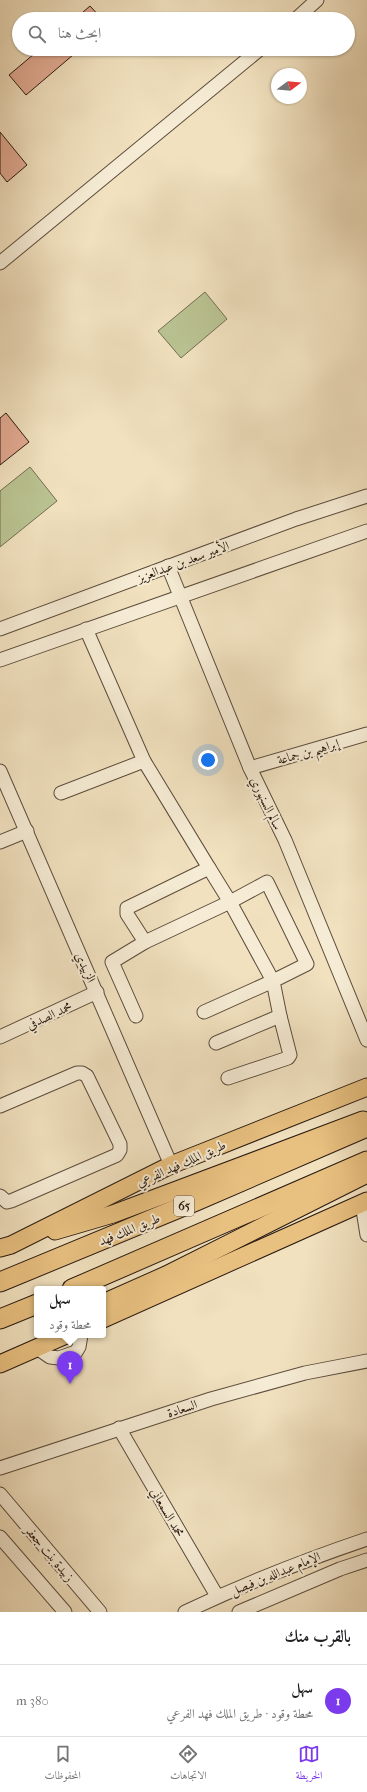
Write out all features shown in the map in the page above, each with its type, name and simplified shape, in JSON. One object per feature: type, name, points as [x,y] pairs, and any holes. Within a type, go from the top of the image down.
[{"type":"highway","name":"طريق الملك فهد","points":[[0,1282],[196,1201],[367,1127]]},
{"type":"highway","name":"65","points":[[79,1286],[367,1161]]},
{"type":"highway","points":[[0,1319],[34,1305]]},
{"type":"main road","name":"طريق الملك فهد الفرعي","points":[[5,1246],[172,1165],[367,1087]]},
{"type":"main road","points":[[5,1246],[113,1214],[367,1118]]},
{"type":"main road","points":[[106,1302],[166,1275],[367,1174]]},
{"type":"main road","points":[[106,1318],[364,1202]]},
{"type":"main road","points":[[0,1358],[40,1341],[53,1338]]},
{"type":"main road","points":[[0,1364],[40,1341]]},
{"type":"street","points":[[304,12],[317,0]]},
{"type":"street","points":[[0,263],[251,56]]},
{"type":"street","name":"الأمير سعد بن عبدالعزيز","points":[[0,629],[296,518],[367,496]]},
{"type":"street","points":[[0,660],[367,531]]},
{"type":"street","name":"سالم السنهوري","points":[[168,566],[250,768],[285,840],[367,1040]]},
{"type":"street","points":[[86,629],[144,760],[230,902],[274,981],[280,1016],[290,1055],[288,1058],[228,1078]]},
{"type":"street","name":"إبراهيم بن جماعة","points":[[250,768],[367,734]]},
{"type":"street","points":[[61,793],[144,760]]},
{"type":"street","name":"الزبيدي","points":[[0,771],[172,1165]]},
{"type":"street","points":[[0,842],[27,831]]},
{"type":"street","points":[[145,942],[127,914],[127,908],[209,868]]},
{"type":"street","points":[[136,1016],[112,962],[145,942],[230,902],[262,883],[267,882],[270,884],[307,963],[305,966],[274,981],[204,1012]]},
{"type":"street","name":"محمد الصدفي","points":[[1,1034],[97,992]]},
{"type":"street","points":[[216,1043],[280,1016]]},
{"type":"street","points":[[0,1106],[77,1073],[82,1073],[87,1076],[120,1144],[120,1150],[117,1155],[10,1201],[7,1202],[0,1196]]},
{"type":"street","points":[[364,1202],[367,1235]]},
{"type":"street","points":[[40,1341],[50,1357],[59,1358],[76,1352],[81,1338]]},
{"type":"street","name":"السعادة","points":[[0,1468],[211,1399],[305,1373],[367,1361]]},
{"type":"street","name":"محمد السمعاني","points":[[119,1428],[218,1596]]},
{"type":"street","name":"زبيدة بنت جعفر","points":[[0,1494],[100,1612]]},
{"type":"street","name":"زبيدة بنت جعفر","points":[[0,1536],[64,1612]]},
{"type":"street","name":"الإمام عبدالله بن فيصل","points":[[185,1612],[218,1596],[320,1555],[367,1539]]},
{"type":"street","name":"الإمام عبدالله بن فيصل","points":[[239,1612],[326,1574],[367,1560]]},
{"type":"green space","points":[[205,292],[227,319],[181,358],[158,331]]},
{"type":"green space","points":[[30,467],[57,501],[0,547],[0,491]]},
{"type":"building","points":[[90,6],[96,12],[83,12]]},
{"type":"building","points":[[32,56],[72,56],[26,95],[9,75]]},
{"type":"building","points":[[0,132],[27,165],[7,182],[0,173]]},
{"type":"building","points":[[6,413],[29,442],[0,465],[0,418]]},
{"type":"place","name":"سهل","points":[[70,1384]]}]
